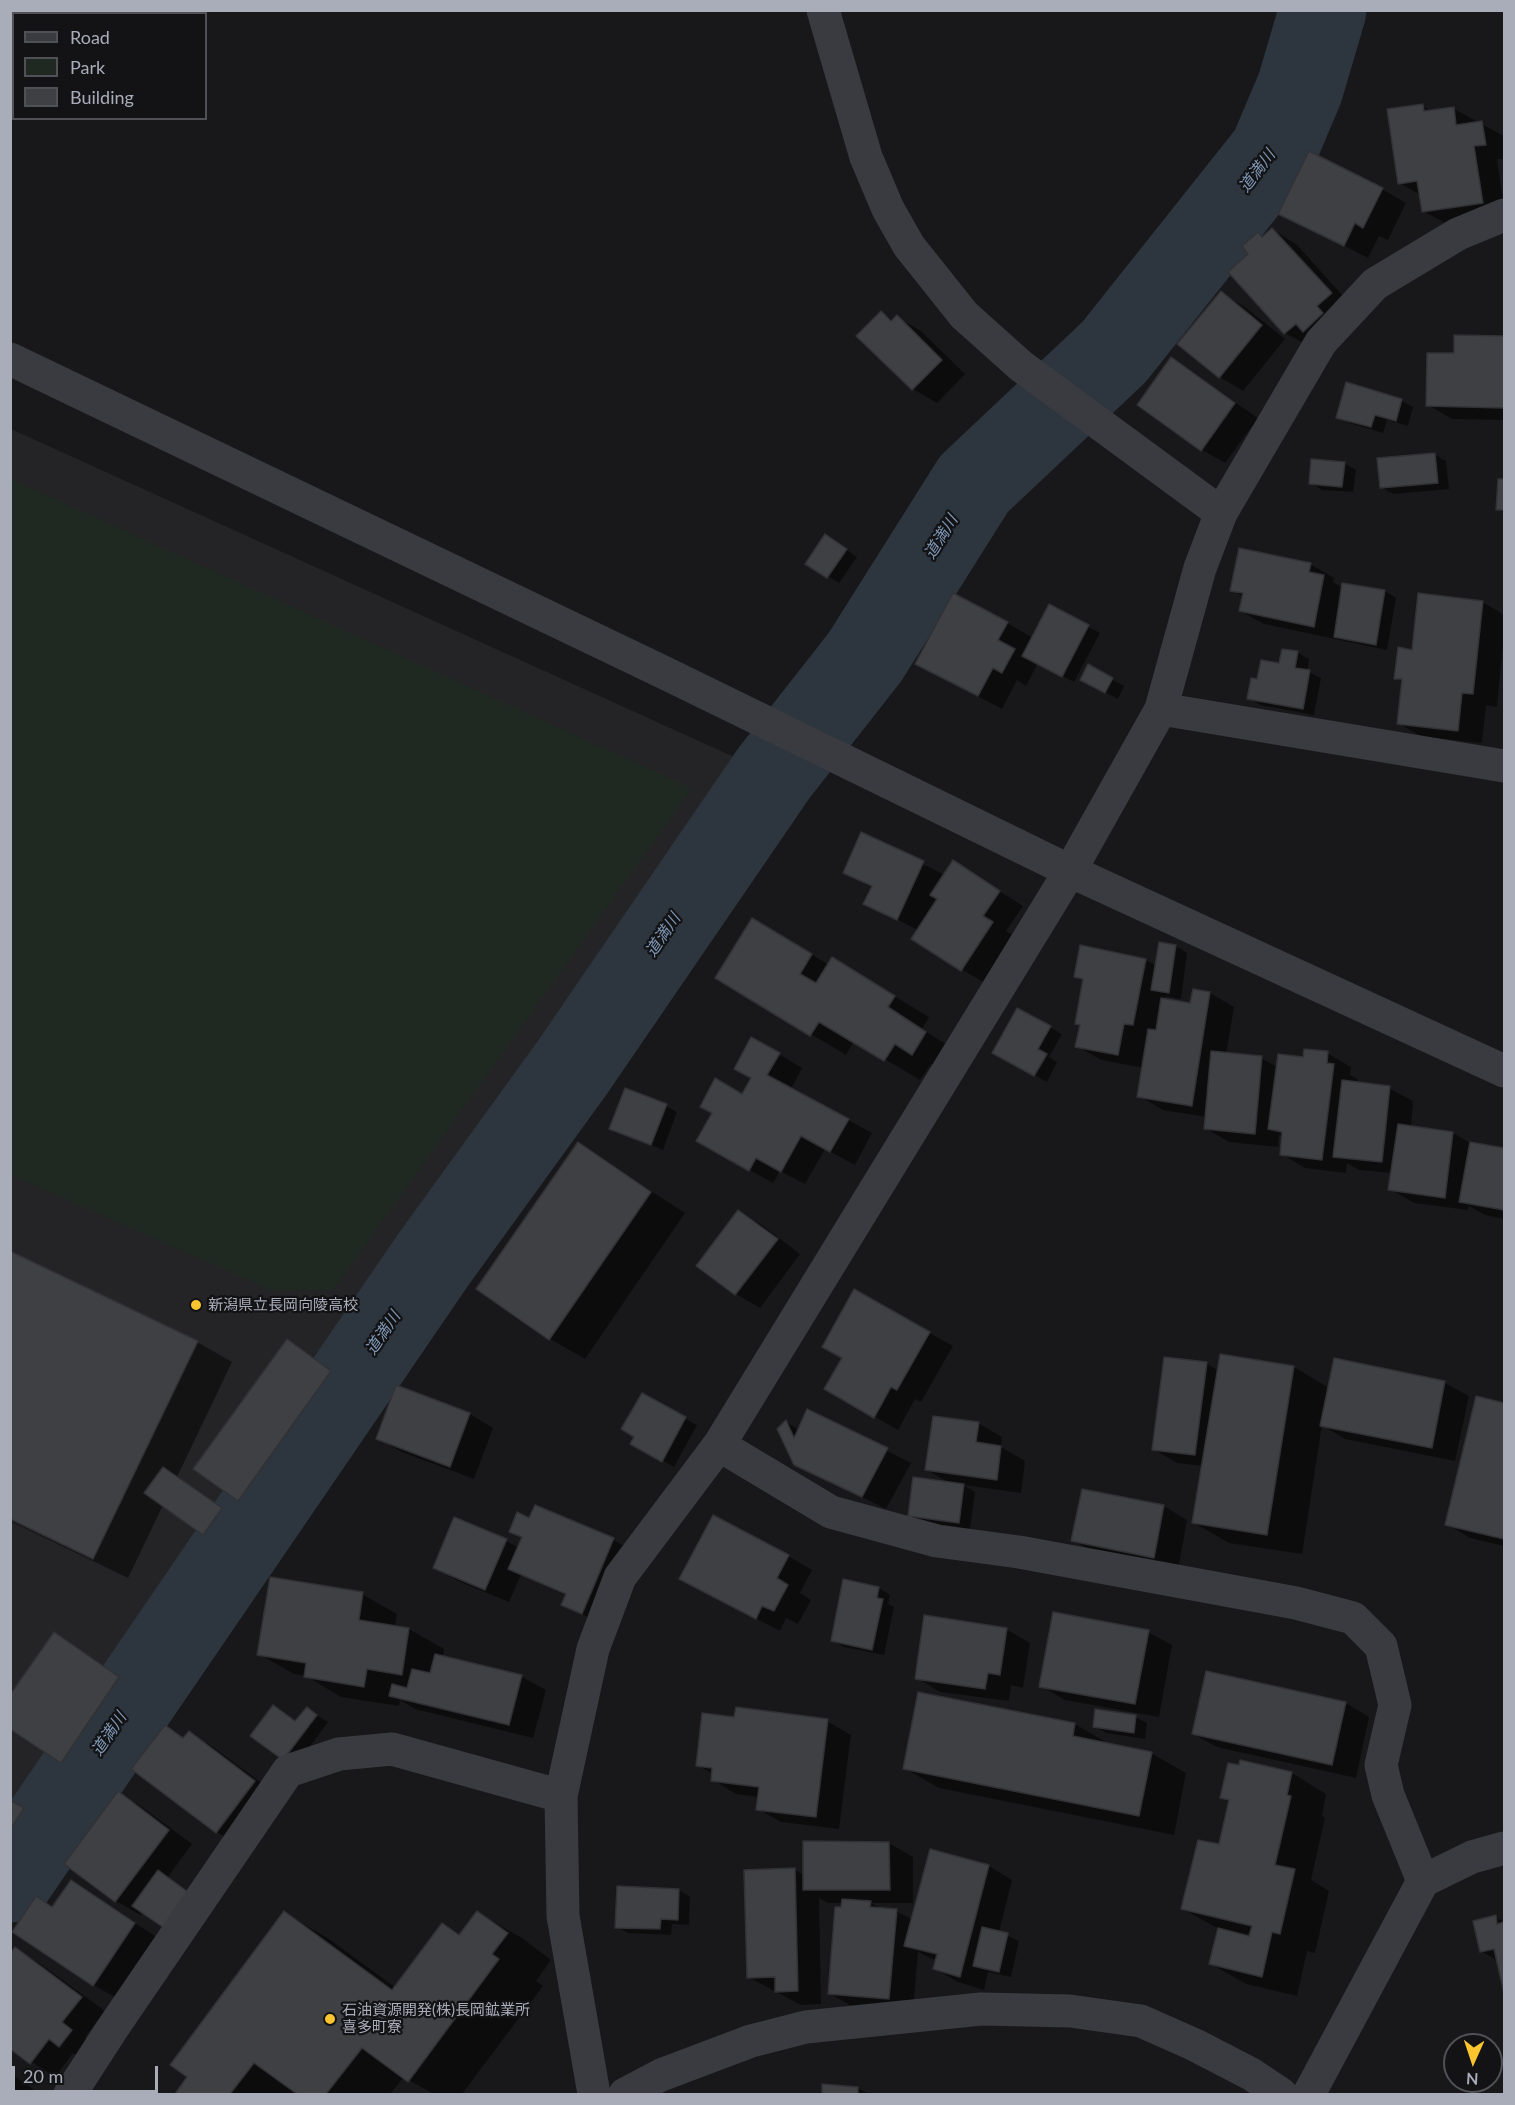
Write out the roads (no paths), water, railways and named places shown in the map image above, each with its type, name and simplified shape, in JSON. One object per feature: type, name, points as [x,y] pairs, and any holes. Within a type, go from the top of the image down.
[{"type":"street","points":[[823,10],[866,157],[888,209],[909,246],[964,315],[1021,366],[1221,513]]},
{"type":"street","points":[[594,2094],[563,1916],[561,1796],[593,1649],[620,1577],[719,1445],[1070,871],[1161,709],[1200,568],[1221,513],[1321,342],[1375,284],[1458,234],[1504,215]]},
{"type":"street","points":[[10,359],[667,674],[1070,871],[1504,1071]]},
{"type":"street","points":[[1161,709],[1504,766]]},
{"type":"street","points":[[719,1445],[831,1512],[937,1541],[1018,1552],[1284,1601],[1353,1618],[1381,1646],[1395,1706],[1381,1765],[1388,1795],[1423,1881]]},
{"type":"street","points":[[70,2094],[288,1771],[339,1754],[392,1749],[561,1796]]},
{"type":"street","points":[[1309,2094],[1423,1881],[1472,1857],[1504,1848]]},
{"type":"street","points":[[625,2094],[681,2067],[751,2042],[806,2027],[981,2009],[1070,2011],[1141,2021],[1195,2044],[1251,2074],[1281,2094]]},
{"type":"waterway","name":"道満川","points":[[10,1879],[433,1260],[572,1068],[774,773],[865,657],[974,484],[1114,352],[1273,152],[1300,88],[1323,10]]},
{"type":"place","name":"新潟県立長岡向陵高校","points":[[196,1305]]},
{"type":"place","name":"石油資源開発(株)長岡鉱業所 喜多町寮","points":[[330,2019]]}]
